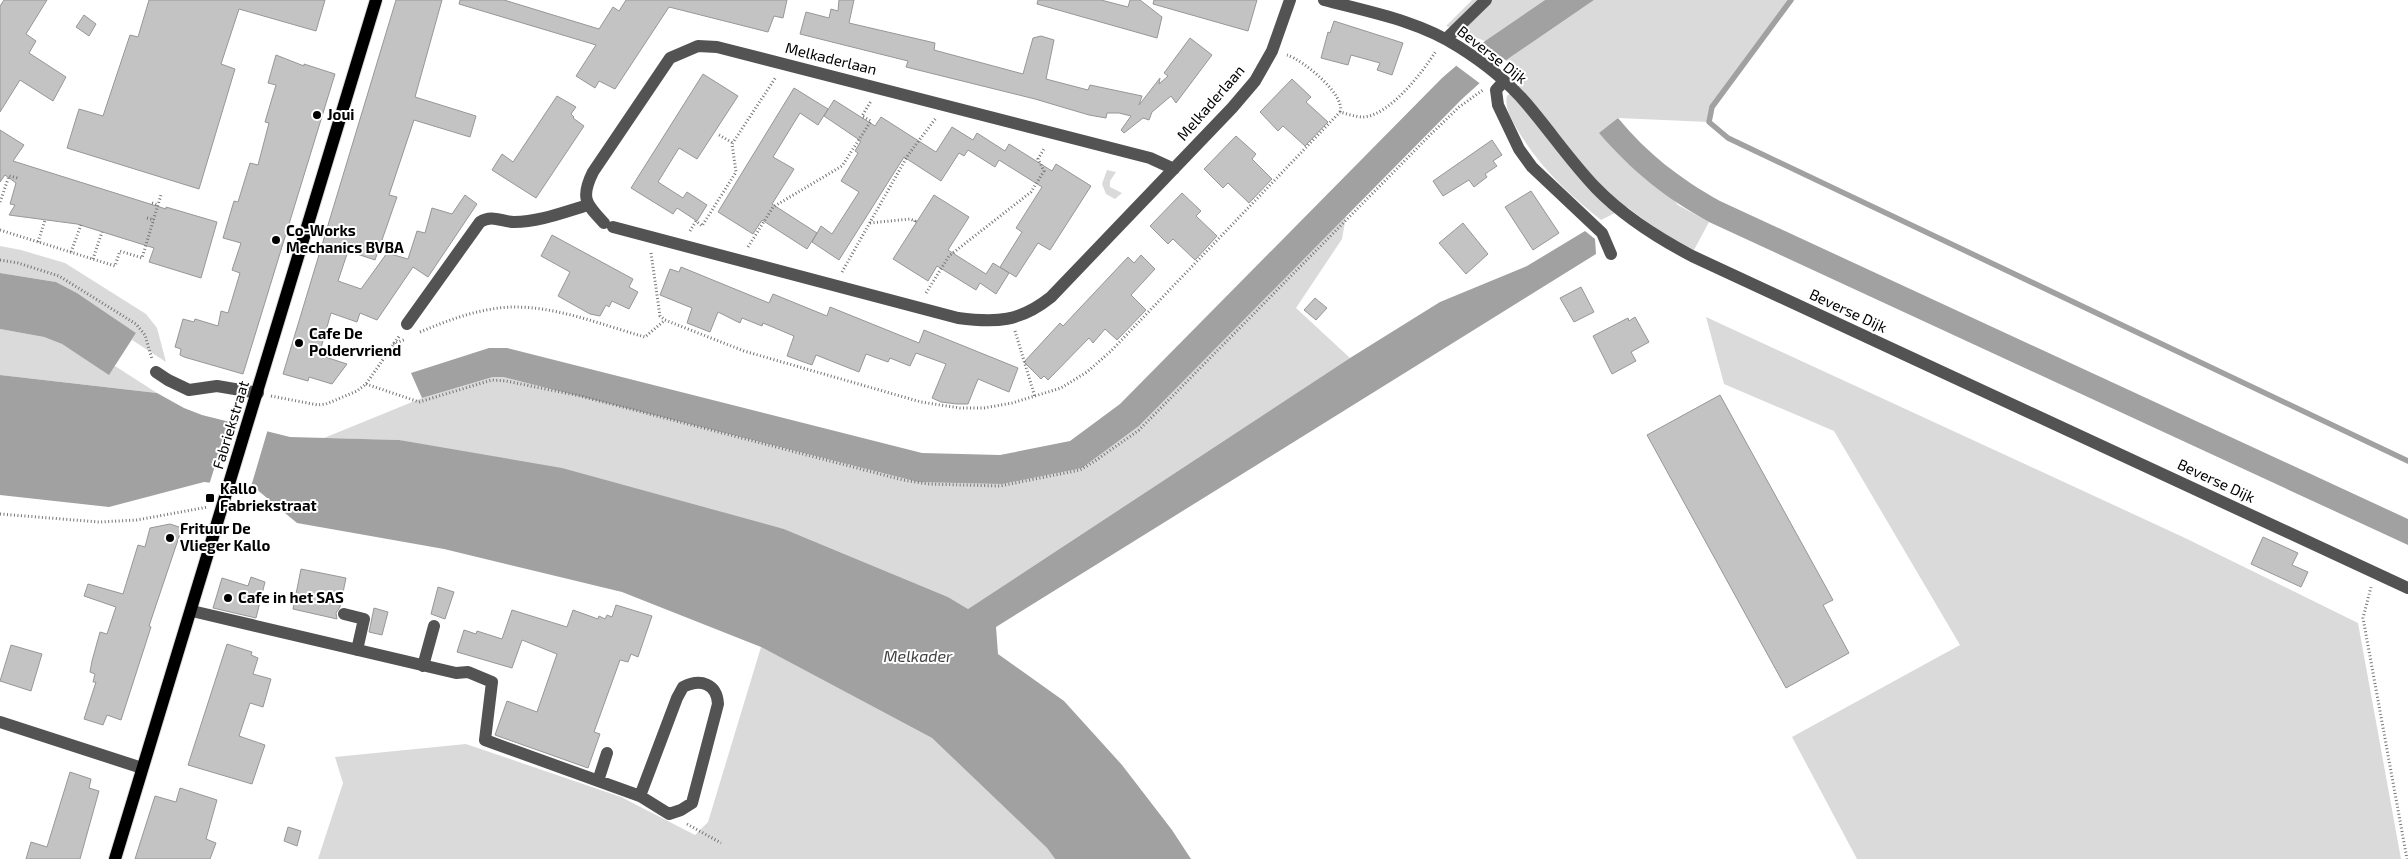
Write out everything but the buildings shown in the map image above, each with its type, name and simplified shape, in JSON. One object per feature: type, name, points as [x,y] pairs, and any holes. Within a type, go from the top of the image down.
[{"type":"main road","name":"Fabriekstraat","points":[[115,859],[192,611],[376,0]]},
{"type":"street","name":"Melkaderlaan","points":[[1174,169],[1150,158],[717,47],[698,46],[670,58],[593,172],[587,185],[588,205],[608,225],[958,318],[982,321],[1012,318],[1035,310],[1051,297],[1174,169],[1232,108],[1255,81],[1272,51],[1290,0]]},
{"type":"street","name":"Beverse Dijk","points":[[1324,0],[1394,18],[1444,38],[1461,48],[1502,80],[1525,102],[1597,189],[1657,237],[1674,247],[2408,588]]},
{"type":"street","points":[[1444,38],[1486,0]]},
{"type":"street","points":[[1502,80],[1496,90],[1498,105],[1519,149],[1532,167],[1602,233],[1611,254]]},
{"type":"street","points":[[412,328],[480,222],[492,218],[513,222],[540,218],[588,205]]},
{"type":"street","points":[[156,372],[190,390],[217,386],[256,398]]},
{"type":"street","points":[[192,611],[423,666],[456,673],[468,672],[492,682],[485,740],[640,796],[669,814],[681,810],[692,803],[718,704],[718,694],[710,685],[700,682],[683,687],[676,698],[640,796]]},
{"type":"street","points":[[344,614],[364,619],[357,650]]},
{"type":"street","points":[[423,666],[434,626]]},
{"type":"street","points":[[0,722],[142,768]]},
{"type":"street","points":[[598,781],[607,753]]},
{"type":"path","points":[[1340,112],[1362,117],[1377,114],[1405,90],[1429,63],[1444,38]]},
{"type":"path","points":[[648,237],[660,316],[665,320],[744,351],[940,406],[984,408],[1035,397],[1061,388],[1087,372],[1105,356],[1340,112],[1342,107],[1338,96],[1303,63],[1272,51]]},
{"type":"path","points":[[689,232],[696,222],[702,226],[736,172],[732,144],[776,77]]},
{"type":"path","points":[[366,384],[419,402],[492,380],[506,381],[580,396],[903,480],[928,484],[1000,486],[1080,470],[1139,430],[1432,133],[1459,107],[1502,80]]},
{"type":"path","points":[[748,247],[773,207],[842,166],[871,121],[862,116],[872,101]]},
{"type":"path","points":[[834,286],[908,155],[945,106]]},
{"type":"path","points":[[718,135],[732,144]]},
{"type":"path","points":[[926,293],[949,256],[1031,192],[1044,171],[1038,159],[1046,146]]},
{"type":"path","points":[[0,202],[9,176],[18,178]]},
{"type":"path","points":[[0,230],[115,266],[120,251],[142,258],[161,195]]},
{"type":"path","points":[[152,203],[158,205]]},
{"type":"path","points":[[147,218],[154,220]]},
{"type":"path","points":[[869,223],[910,218],[915,221],[914,223]]},
{"type":"path","points":[[38,242],[45,220]]},
{"type":"path","points":[[71,252],[80,225]]},
{"type":"path","points":[[93,259],[102,232]]},
{"type":"path","points":[[0,260],[18,263],[59,276],[136,324],[145,335],[156,372]]},
{"type":"path","points":[[256,398],[318,405],[326,404],[356,391],[366,384],[393,344],[412,328],[502,308],[550,311],[645,337],[665,320]]},
{"type":"path","points":[[1012,318],[1035,397]]},
{"type":"path","points":[[393,344],[410,337]]},
{"type":"path","points":[[0,514],[99,522],[136,520],[224,505]]},
{"type":"path","points":[[2375,572],[2363,618],[2407,859]]},
{"type":"path","points":[[669,814],[721,843]]},
{"type":"shaded area","points":[[1472,0],[1545,0],[1485,41],[1446,26]]},
{"type":"shaded area","points":[[1594,0],[1791,0],[1712,106],[1709,122],[1618,118],[1610,125],[1678,205],[1709,222],[1694,250],[1659,231],[1627,207],[1601,220],[1565,189],[1544,167],[1517,129],[1509,113],[1507,96],[1527,78],[1502,63]]},
{"type":"shaded area","points":[[1107,170],[1116,172],[1110,181],[1110,187],[1122,193],[1115,199],[1106,194],[1102,184]]},
{"type":"shaded area","points":[[1346,216],[1342,239],[1296,308],[1350,358],[968,609],[948,597],[784,529],[399,440],[324,438],[422,398],[493,377],[503,377],[918,482],[1082,468],[1139,426]]},
{"type":"shaded area","points":[[0,246],[65,263],[146,314],[157,328],[166,362],[132,340],[136,333],[77,293],[56,282],[0,273]]},
{"type":"shaded area","points":[[1706,317],[2183,537],[2358,623],[2401,859],[1857,859],[1792,737],[1960,645],[1834,431],[1724,384]]},
{"type":"shaded area","points":[[0,329],[44,337],[62,344],[109,374],[115,366],[157,393],[0,375]]},
{"type":"shaded area","points":[[761,647],[932,738],[1047,848],[1055,859],[318,859],[343,783],[335,757],[466,744],[621,797],[695,835],[708,822]]},
{"type":"water","points":[[1545,0],[1594,0],[1502,63],[1462,99],[1139,426],[1082,468],[1002,484],[918,482],[503,377],[493,377],[422,398],[411,373],[489,348],[507,348],[922,453],[1000,455],[1070,441],[1120,404],[1442,78],[1485,41]]},
{"type":"water","points":[[1618,118],[1641,143],[1665,164],[1720,201],[2408,519],[2408,545],[1709,222],[1650,183],[1624,160],[1599,133]]},
{"type":"water","name":"Melkader","points":[[1585,231],[1595,239],[1596,254],[996,627],[998,654],[1064,701],[1122,765],[1172,830],[1191,859],[1055,859],[1047,848],[932,738],[761,647],[622,592],[444,549],[297,523],[255,488],[204,482],[109,507],[0,495],[0,375],[157,393],[184,408],[202,415],[290,437],[399,440],[562,468],[784,529],[948,597],[968,609],[1350,358],[1440,302],[1527,266]]},
{"type":"water","points":[[0,273],[56,282],[77,293],[136,333],[109,375],[62,344],[44,337],[0,329]]},
{"type":"pier","points":[[1480,41],[1508,62],[1482,85],[1454,64]]},
{"type":"pier","points":[[230,418],[268,429],[250,490],[209,485]]},
{"type":"waterway","points":[[1791,0],[1712,107],[1709,122],[1728,138],[2408,461]]},
{"type":"place","name":"Joui","points":[[317,115]]},
{"type":"place","name":"Co-Works Mechanics BVBA","points":[[276,240]]},
{"type":"place","name":"Cafe De Poldervriend","points":[[299,343]]},
{"type":"place","name":"Kallo Fabriekstraat","points":[[210,498]]},
{"type":"place","name":"Frituur De Vlieger Kallo","points":[[170,538]]},
{"type":"place","name":"Cafe in het SAS","points":[[228,598]]}]
